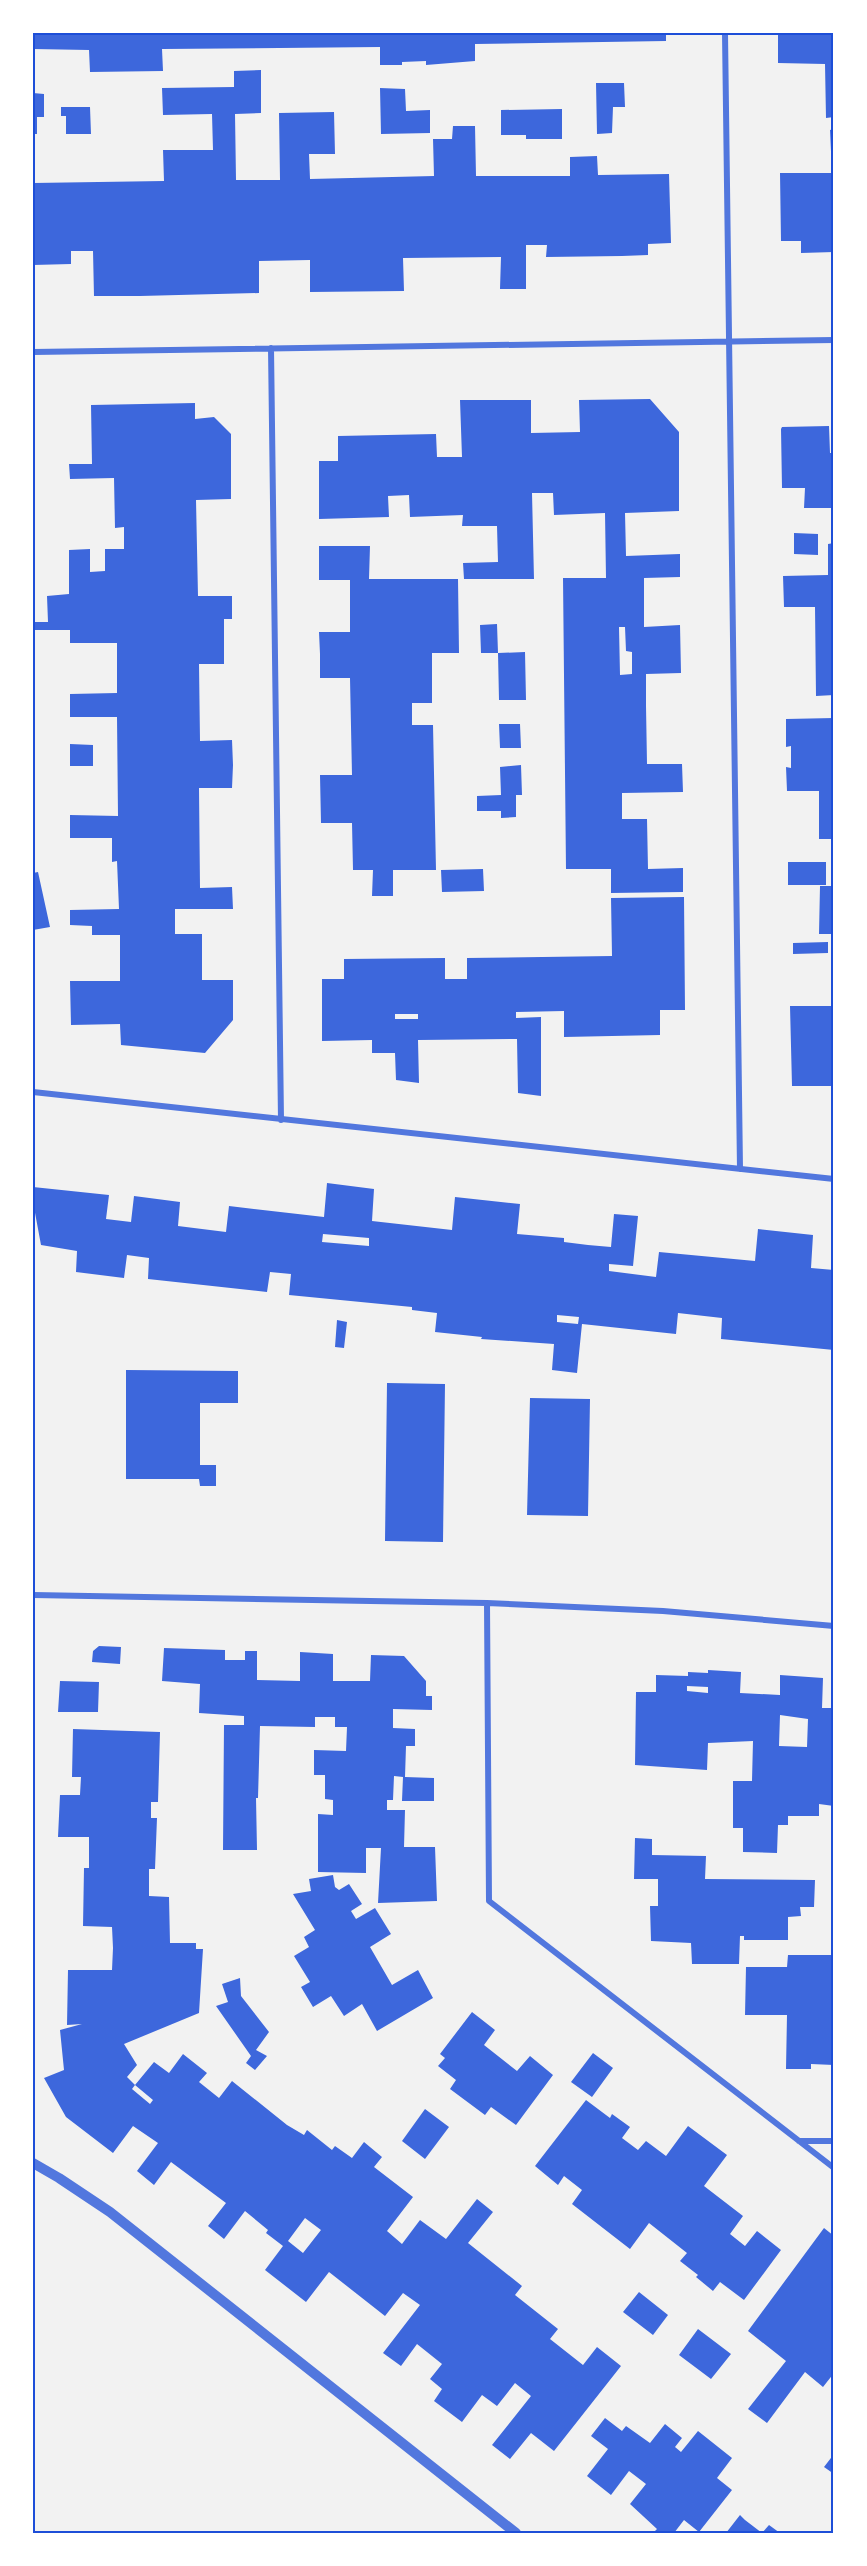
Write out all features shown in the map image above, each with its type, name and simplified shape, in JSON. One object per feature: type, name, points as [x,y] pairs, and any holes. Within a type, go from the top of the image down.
[{"type":"street","points":[[725,33],[740,1169]]},
{"type":"street","points":[[33,352],[834,340]]},
{"type":"street","points":[[271,348],[281,1120]]},
{"type":"street","points":[[33,1092],[834,1179]]},
{"type":"street","points":[[33,1595],[487,1603],[663,1611],[834,1626]]},
{"type":"street","points":[[487,1603],[489,1901],[834,2169]]},
{"type":"street","points":[[799,2141],[834,2141]]},
{"type":"street","points":[[33,2163],[110,2212],[516,2533]]},
{"type":"building","points":[[33,33],[666,33],[666,41],[475,44],[475,61],[426,65],[426,61],[402,62],[402,65],[380,65],[380,47],[162,49],[163,71],[90,72],[89,50],[33,49]]},
{"type":"building","points":[[778,33],[834,33],[834,117],[826,118],[825,64],[778,63]]},
{"type":"building","points":[[261,70],[261,113],[235,114],[236,180],[280,180],[279,113],[334,112],[335,154],[309,154],[310,179],[434,176],[433,139],[452,139],[453,126],[475,126],[476,176],[570,176],[570,157],[597,156],[598,175],[669,174],[671,243],[648,244],[648,255],[622,256],[546,257],[547,245],[526,245],[526,289],[500,289],[501,257],[403,258],[404,291],[310,292],[310,260],[259,261],[259,293],[140,296],[94,296],[93,251],[71,251],[71,264],[33,265],[33,183],[164,181],[163,150],[213,150],[212,114],[163,115],[162,88],[234,87],[234,71]]},
{"type":"building","points":[[596,83],[624,83],[625,107],[613,107],[612,133],[597,134]]},
{"type":"building","points":[[380,88],[405,89],[406,111],[430,110],[430,133],[381,134]]},
{"type":"building","points":[[33,93],[44,94],[44,117],[37,117],[37,134],[33,134]]},
{"type":"building","points":[[61,107],[90,107],[91,134],[66,134],[66,116],[61,116]]},
{"type":"building","points":[[562,109],[562,139],[526,139],[526,135],[501,135],[501,110]]},
{"type":"building","points":[[834,129],[834,252],[801,253],[801,241],[781,241],[780,173],[832,173],[830,130]]},
{"type":"building","points":[[650,399],[679,432],[679,511],[625,513],[626,556],[680,554],[680,577],[644,578],[644,627],[680,625],[681,673],[646,674],[647,764],[682,764],[683,792],[622,793],[622,819],[647,819],[648,869],[683,868],[683,892],[611,893],[611,869],[566,869],[563,578],[606,578],[605,513],[554,515],[553,493],[532,493],[534,579],[464,579],[463,563],[498,562],[497,526],[462,526],[463,515],[410,517],[409,495],[388,496],[389,517],[319,519],[319,461],[338,461],[338,436],[436,434],[437,457],[462,457],[460,400],[531,400],[531,433],[580,432],[579,400]],"holes":[[[619,627],[625,627],[626,651],[632,652],[632,674],[620,675]]]},
{"type":"building","points":[[195,403],[195,419],[214,417],[231,434],[231,499],[196,500],[198,596],[232,596],[232,619],[224,619],[224,664],[199,664],[200,741],[232,740],[233,765],[232,788],[199,788],[200,888],[232,887],[233,909],[175,909],[175,934],[202,934],[202,980],[233,980],[233,1020],[205,1053],[121,1045],[120,1024],[71,1025],[70,981],[120,981],[120,935],[92,935],[92,926],[70,925],[70,910],[119,909],[117,861],[112,862],[112,838],[70,838],[70,815],[118,816],[117,717],[70,717],[70,694],[117,693],[117,643],[70,643],[70,630],[33,630],[33,622],[48,622],[47,596],[69,594],[69,550],[90,549],[90,572],[105,571],[105,549],[124,549],[124,527],[115,528],[114,478],[70,479],[69,464],[92,464],[91,405]]},
{"type":"building","points":[[829,426],[830,453],[834,453],[834,508],[804,508],[805,488],[782,488],[781,429],[782,427]]},
{"type":"building","points":[[794,533],[818,534],[818,555],[794,554]]},
{"type":"building","points":[[834,543],[834,695],[816,696],[815,607],[784,607],[783,576],[828,575],[828,544]]},
{"type":"building","points":[[319,546],[370,546],[369,579],[458,579],[459,653],[432,653],[432,703],[412,703],[412,725],[433,725],[436,870],[393,870],[393,896],[372,896],[373,870],[353,870],[352,823],[321,823],[320,775],[352,775],[350,678],[320,678],[319,632],[350,632],[350,580],[319,580]]},
{"type":"building","points":[[497,624],[498,653],[481,653],[480,625]]},
{"type":"building","points":[[525,652],[526,700],[499,700],[498,653]]},
{"type":"building","points":[[834,718],[834,839],[819,839],[819,791],[787,791],[786,767],[791,768],[791,746],[786,747],[786,719]]},
{"type":"building","points":[[499,724],[520,724],[521,748],[500,748]]},
{"type":"building","points":[[70,744],[93,745],[93,766],[70,766]]},
{"type":"building","points":[[521,765],[522,795],[516,795],[516,817],[501,818],[501,811],[477,811],[477,796],[501,795],[500,767]]},
{"type":"building","points":[[788,862],[826,862],[826,885],[788,885]]},
{"type":"building","points":[[483,869],[484,891],[442,892],[441,870]]},
{"type":"building","points":[[38,872],[50,927],[33,930],[33,873]]},
{"type":"building","points":[[820,886],[834,886],[834,934],[819,934]]},
{"type":"building","points":[[684,897],[685,1010],[660,1010],[660,1035],[564,1037],[564,1011],[516,1012],[516,1018],[541,1017],[541,1096],[518,1093],[517,1039],[418,1040],[419,1083],[396,1080],[395,1053],[372,1053],[372,1040],[322,1041],[322,979],[344,979],[344,959],[445,958],[445,979],[467,979],[467,958],[612,956],[611,898]],"holes":[[[395,1014],[418,1014],[418,1019],[395,1019]]]},
{"type":"building","points":[[828,942],[828,953],[793,954],[793,943]]},
{"type":"building","points":[[790,1006],[834,1006],[834,1086],[792,1086]]},
{"type":"building","points":[[327,1183],[374,1189],[372,1221],[452,1230],[455,1197],[520,1204],[517,1234],[564,1238],[564,1242],[588,1245],[611,1247],[614,1214],[638,1216],[633,1266],[609,1264],[609,1271],[656,1277],[659,1252],[755,1261],[758,1229],[813,1235],[811,1268],[834,1270],[834,1350],[721,1339],[722,1318],[678,1313],[676,1334],[582,1324],[577,1373],[552,1370],[554,1344],[481,1339],[482,1337],[435,1332],[437,1313],[412,1310],[412,1307],[289,1295],[291,1274],[270,1272],[267,1292],[148,1279],[149,1258],[127,1255],[124,1278],[76,1272],[77,1251],[41,1245],[33,1202],[33,1187],[109,1195],[106,1219],[131,1222],[134,1196],[180,1202],[178,1226],[226,1232],[229,1206],[324,1217]],"holes":[[[323,1234],[369,1238],[369,1246],[322,1242]],[[557,1315],[579,1317],[578,1324],[557,1322]]]},
{"type":"building","points":[[337,1320],[347,1322],[344,1348],[335,1347]]},
{"type":"building","points":[[126,1370],[238,1371],[238,1403],[200,1403],[200,1465],[216,1465],[216,1486],[200,1486],[199,1479],[126,1479]]},
{"type":"building","points":[[387,1383],[445,1384],[443,1542],[385,1541]]},
{"type":"building","points":[[530,1398],[590,1399],[588,1516],[527,1515]]},
{"type":"building","points":[[99,1646],[121,1647],[120,1664],[92,1662],[93,1651]]},
{"type":"building","points":[[164,1648],[225,1650],[225,1660],[245,1660],[245,1651],[257,1651],[257,1680],[300,1681],[300,1652],[333,1654],[333,1681],[370,1681],[371,1655],[404,1656],[426,1681],[426,1696],[432,1696],[432,1710],[393,1709],[393,1728],[415,1729],[415,1746],[406,1746],[405,1777],[434,1778],[434,1801],[402,1801],[403,1777],[394,1776],[393,1800],[387,1800],[387,1810],[405,1810],[404,1847],[435,1847],[437,1901],[378,1903],[381,1848],[366,1848],[366,1873],[318,1872],[318,1814],[333,1815],[333,1800],[325,1799],[325,1775],[314,1775],[314,1750],[346,1751],[347,1727],[335,1727],[335,1717],[315,1717],[315,1727],[260,1726],[258,1798],[256,1798],[257,1850],[223,1850],[224,1725],[244,1725],[244,1716],[199,1713],[200,1684],[162,1681]]},
{"type":"building","points":[[708,1670],[741,1672],[740,1693],[780,1695],[780,1675],[823,1678],[822,1708],[834,1708],[834,1806],[819,1804],[819,1816],[788,1816],[788,1825],[778,1825],[777,1853],[743,1852],[743,1828],[733,1828],[733,1781],[752,1781],[753,1741],[708,1743],[707,1770],[635,1765],[636,1692],[656,1692],[656,1675],[688,1676],[688,1672],[708,1673]],"holes":[[[687,1686],[708,1687],[708,1693],[687,1691]],[[780,1715],[808,1719],[807,1747],[779,1746]]]},
{"type":"building","points":[[60,1681],[99,1682],[98,1712],[58,1712]]},
{"type":"building","points":[[73,1729],[160,1732],[158,1802],[151,1802],[151,1818],[157,1818],[155,1869],[149,1869],[149,1896],[169,1897],[170,1943],[196,1943],[196,1949],[203,1949],[199,2013],[124,2044],[137,2065],[127,2077],[135,2085],[154,2062],[169,2073],[183,2054],[207,2073],[199,2082],[219,2098],[232,2081],[287,2125],[304,2135],[307,2130],[332,2150],[335,2146],[352,2158],[364,2142],[382,2157],[374,2167],[413,2197],[387,2231],[402,2244],[420,2220],[446,2239],[477,2199],[493,2212],[468,2243],[522,2286],[515,2295],[558,2329],[550,2339],[583,2365],[597,2347],[621,2366],[554,2451],[531,2433],[510,2459],[492,2445],[531,2396],[515,2383],[497,2406],[482,2395],[462,2422],[434,2401],[442,2389],[430,2379],[442,2364],[417,2344],[401,2366],[383,2353],[420,2305],[403,2293],[385,2316],[329,2272],[306,2302],[265,2270],[283,2246],[266,2233],[268,2230],[245,2211],[224,2239],[208,2226],[226,2203],[171,2162],[154,2185],[137,2171],[158,2143],[133,2126],[113,2153],[66,2117],[44,2078],[64,2070],[60,2030],[82,2024],[67,2025],[68,1970],[112,1970],[113,1948],[112,1927],[83,1926],[84,1868],[89,1868],[89,1837],[58,1837],[60,1795],[80,1795],[81,1777],[72,1777]],"holes":[[[135,2085],[153,2100],[150,2104],[132,2089]],[[305,2218],[321,2230],[303,2253],[288,2241]]]},
{"type":"building","points":[[635,1838],[652,1839],[652,1855],[706,1856],[705,1879],[815,1880],[814,1907],[800,1907],[801,1916],[788,1917],[788,1940],[744,1940],[744,1936],[740,1936],[739,1964],[692,1964],[691,1943],[651,1941],[650,1906],[658,1906],[658,1879],[634,1879]]},
{"type":"building","points":[[333,1875],[335,1887],[339,1890],[349,1884],[362,1904],[351,1911],[356,1919],[375,1908],[391,1934],[370,1947],[392,1985],[418,1970],[433,1998],[377,2031],[362,2004],[344,2016],[331,1996],[313,2007],[301,1987],[310,1982],[294,1956],[309,1947],[304,1937],[315,1930],[293,1894],[311,1891],[309,1879]]},
{"type":"building","points":[[788,1955],[834,1955],[834,2065],[811,2064],[811,2069],[786,2069],[787,2015],[745,2015],[746,1967],[787,1967]]},
{"type":"building","points":[[240,1978],[241,1996],[269,2032],[256,2050],[267,2056],[255,2070],[246,2063],[251,2056],[216,2006],[228,2002],[222,1984]]},
{"type":"building","points":[[472,2012],[495,2030],[484,2045],[517,2071],[530,2056],[553,2075],[516,2125],[491,2107],[485,2115],[450,2089],[456,2080],[438,2066],[445,2058],[440,2054]]},
{"type":"building","points":[[593,2053],[613,2068],[592,2097],[571,2082]]},
{"type":"building","points":[[586,2100],[610,2118],[612,2114],[630,2127],[622,2138],[638,2150],[646,2141],[666,2156],[688,2126],[727,2155],[704,2186],[743,2216],[730,2234],[745,2246],[757,2231],[781,2250],[744,2300],[720,2282],[713,2291],[680,2261],[687,2253],[649,2223],[630,2249],[572,2204],[582,2190],[564,2176],[558,2185],[535,2166]]},
{"type":"building","points":[[425,2109],[449,2127],[425,2159],[402,2141]]},
{"type":"building","points":[[824,2228],[834,2236],[834,2373],[823,2387],[805,2372],[767,2423],[748,2409],[786,2361],[748,2331]]},
{"type":"building","points":[[639,2292],[668,2315],[653,2335],[623,2312]]},
{"type":"building","points":[[698,2329],[731,2354],[711,2379],[679,2355]]},
{"type":"building","points":[[605,2418],[622,2431],[626,2426],[650,2443],[665,2424],[682,2438],[675,2447],[681,2452],[698,2431],[732,2458],[717,2478],[732,2490],[699,2532],[684,2520],[674,2533],[653,2533],[657,2529],[630,2504],[646,2484],[629,2471],[611,2495],[587,2476],[608,2449],[591,2436]]},
{"type":"building","points":[[834,2454],[834,2474],[824,2467]]},
{"type":"building","points":[[740,2515],[745,2520],[762,2533],[726,2533]]},
{"type":"building","points":[[769,2525],[780,2533],[762,2533]]}]
